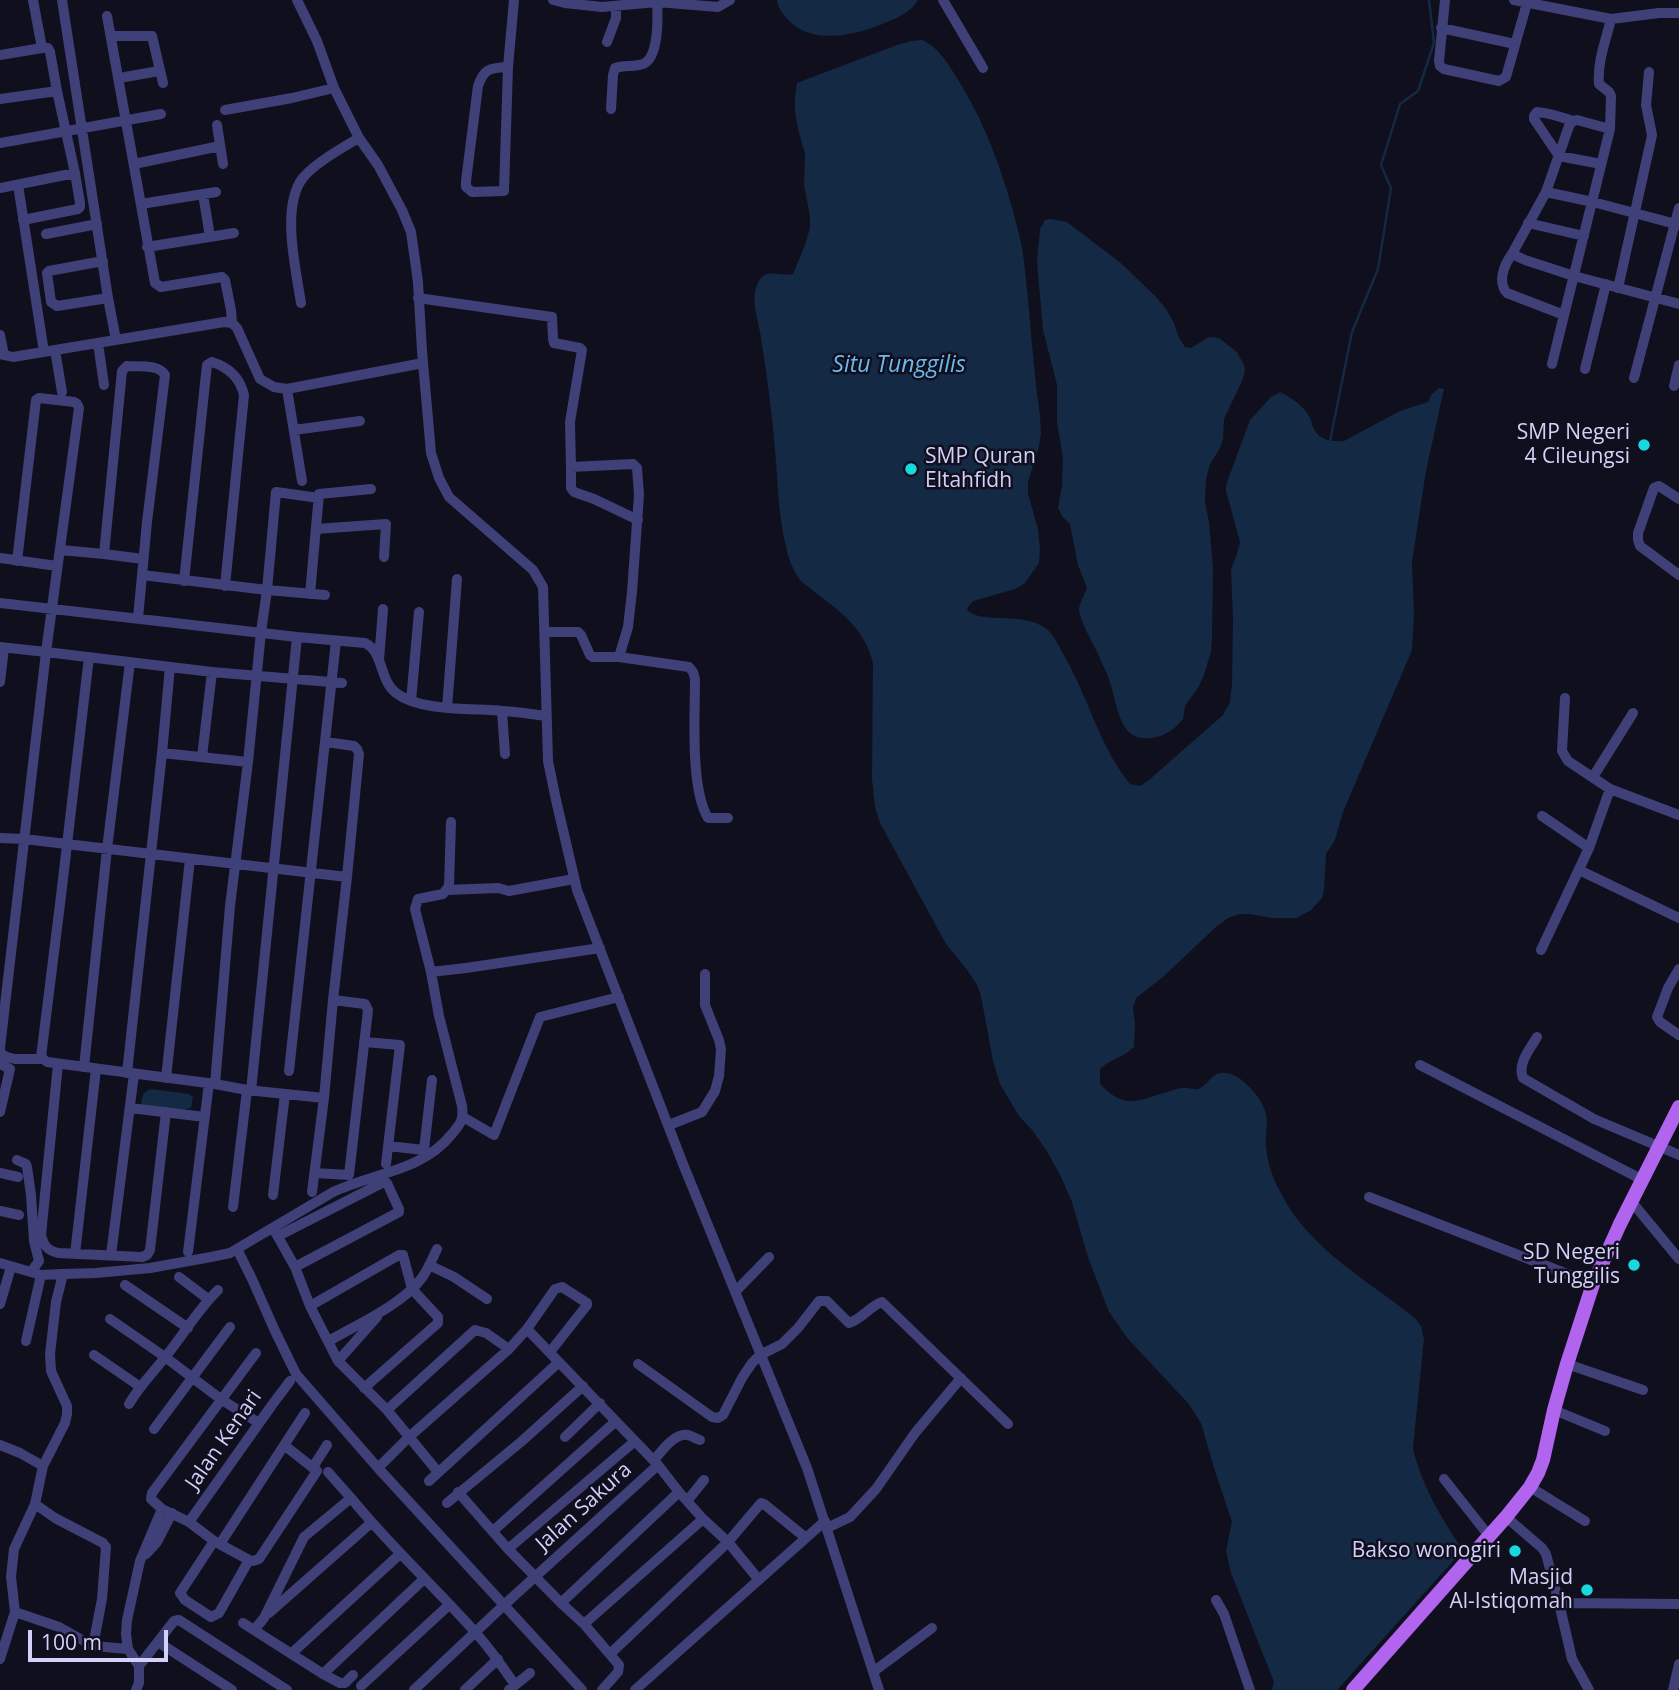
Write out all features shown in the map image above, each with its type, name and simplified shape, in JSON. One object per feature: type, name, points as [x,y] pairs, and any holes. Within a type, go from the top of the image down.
[{"type":"main road","points":[[1353,1690],[1530,1487],[1543,1460],[1567,1364],[1593,1284],[1641,1179],[1679,1107]]},
{"type":"street","points":[[33,0],[42,48]]},
{"type":"street","points":[[62,0],[116,340]]},
{"type":"street","points":[[296,0],[317,41],[334,88],[359,138],[385,178],[411,232],[416,260],[431,453],[439,478],[449,496],[533,570],[543,587],[548,761],[577,890],[807,1468],[879,1690]]},
{"type":"street","points":[[508,67],[490,69],[484,73],[478,86],[466,187],[472,192],[504,191],[508,67],[514,0]]},
{"type":"street","points":[[553,0],[584,6],[616,7],[657,2],[718,7],[730,0]]},
{"type":"street","points":[[943,0],[983,68]]},
{"type":"street","points":[[1445,0],[1438,61],[1440,65],[1444,69],[1499,81],[1506,77],[1527,3]]},
{"type":"street","points":[[1514,0],[1611,19],[1679,13]]},
{"type":"street","points":[[611,109],[615,68],[643,64],[649,61],[652,55],[657,2]]},
{"type":"street","points":[[607,42],[616,18],[616,7]]},
{"type":"street","points":[[107,16],[155,283],[161,287],[222,277],[225,280],[232,323]]},
{"type":"street","points":[[1552,364],[1611,129],[1611,96],[1598,80],[1600,60],[1611,19]]},
{"type":"street","points":[[1441,28],[1515,44]]},
{"type":"street","points":[[111,36],[152,36],[163,83]]},
{"type":"street","points":[[0,55],[48,48],[80,203],[78,209],[23,220]]},
{"type":"street","points":[[125,77],[159,71]]},
{"type":"street","points":[[1618,288],[1652,135],[1646,104],[1649,72]]},
{"type":"street","points":[[225,110],[334,88]]},
{"type":"street","points":[[0,99],[57,91]]},
{"type":"street","points":[[1601,164],[1559,156],[1534,116],[1540,112],[1611,129]]},
{"type":"street","points":[[0,143],[161,114]]},
{"type":"street","points":[[1564,315],[1507,293],[1502,284],[1506,264],[1545,192],[1573,121]]},
{"type":"street","points":[[218,125],[223,164]]},
{"type":"street","points":[[301,303],[290,218],[296,190],[303,178],[333,153],[359,138]]},
{"type":"street","points":[[134,164],[220,146]]},
{"type":"street","points":[[0,188],[75,173]]},
{"type":"street","points":[[18,185],[50,351],[62,392]]},
{"type":"street","points":[[141,204],[216,192]]},
{"type":"street","points":[[1545,192],[1593,201],[1677,224]]},
{"type":"street","points":[[203,194],[210,237]]},
{"type":"street","points":[[1634,377],[1677,224],[1679,208]]},
{"type":"street","points":[[1528,223],[1584,236]]},
{"type":"street","points":[[46,234],[97,224]]},
{"type":"street","points":[[147,247],[234,233]]},
{"type":"street","points":[[1512,254],[1574,276],[1679,304]]},
{"type":"street","points":[[103,261],[47,273],[51,302],[57,306],[108,298]]},
{"type":"street","points":[[1585,369],[1605,284]]},
{"type":"street","points":[[418,298],[553,317],[554,342],[582,350],[570,422],[571,488],[574,492],[638,520]]},
{"type":"street","points":[[0,335],[2,355],[13,357],[232,323],[237,328],[260,379],[274,387],[286,389],[423,363]]},
{"type":"street","points":[[98,343],[104,385]]},
{"type":"street","points":[[184,581],[205,374],[207,365],[212,362],[222,365],[232,373],[244,395],[225,586]]},
{"type":"street","points":[[1674,386],[1679,365]]},
{"type":"street","points":[[104,554],[122,371],[127,366],[157,368],[164,376],[138,618]]},
{"type":"street","points":[[286,389],[302,481]]},
{"type":"street","points":[[18,561],[36,400],[39,398],[74,402],[79,408],[46,652],[1,1054],[249,1091],[324,1098]]},
{"type":"street","points":[[294,430],[360,421]]},
{"type":"street","points":[[571,467],[635,465],[638,470],[638,520],[628,627],[619,657]]},
{"type":"street","points":[[1679,499],[1659,486],[1654,488],[1638,533],[1640,547],[1679,575]]},
{"type":"street","points":[[310,594],[319,494],[371,489]]},
{"type":"street","points":[[188,1252],[205,1117],[212,1084],[276,492],[319,498]]},
{"type":"street","points":[[316,528],[386,524],[384,557]]},
{"type":"street","points":[[61,551],[144,559]]},
{"type":"street","points":[[0,558],[57,566]]},
{"type":"street","points":[[142,575],[326,595]]},
{"type":"street","points":[[447,708],[457,579]]},
{"type":"street","points":[[0,603],[360,642],[372,648],[390,687],[411,701],[447,708],[546,716]]},
{"type":"street","points":[[379,660],[383,609]]},
{"type":"street","points":[[411,701],[419,612]]},
{"type":"street","points":[[544,632],[578,632],[593,657],[619,657],[689,667],[694,672],[696,761],[700,801],[708,817],[728,818]]},
{"type":"street","points":[[233,1208],[274,868],[297,637]]},
{"type":"street","points":[[289,1071],[326,741],[337,683],[336,641]]},
{"type":"street","points":[[0,682],[2,647],[257,677],[337,683]]},
{"type":"street","points":[[43,1059],[41,1057],[89,657]]},
{"type":"street","points":[[84,1067],[130,662]]},
{"type":"street","points":[[111,1255],[130,1108],[150,854],[170,667]]},
{"type":"street","points":[[202,757],[212,672]]},
{"type":"street","points":[[1565,698],[1562,751],[1568,761],[1611,789],[1679,815]]},
{"type":"street","points":[[502,711],[505,754]]},
{"type":"street","points":[[1593,777],[1633,713]]},
{"type":"street","points":[[312,1192],[359,754],[354,746],[326,741]]},
{"type":"street","points":[[162,753],[248,762]]},
{"type":"street","points":[[1541,950],[1589,848],[1611,789]]},
{"type":"street","points":[[1542,816],[1589,848]]},
{"type":"street","points":[[275,1232],[348,1185],[391,1172],[428,1156],[442,1145],[460,1124],[463,1117],[459,1090],[415,909],[418,899],[443,894],[447,890],[451,822]]},
{"type":"street","points":[[0,838],[347,877]]},
{"type":"street","points":[[166,1078],[190,859]]},
{"type":"street","points":[[1579,870],[1679,918]]},
{"type":"street","points":[[447,890],[498,888],[509,891],[574,879]]},
{"type":"street","points":[[431,972],[600,948]]},
{"type":"street","points":[[1679,969],[1657,1017],[1679,1035]]},
{"type":"street","points":[[669,1125],[702,1112],[715,1091],[719,1076],[721,1049],[705,1005],[705,974]]},
{"type":"street","points":[[463,1117],[494,1135],[540,1017],[619,997]]},
{"type":"street","points":[[315,1172],[349,1175],[364,1042],[367,1006],[333,1000]]},
{"type":"street","points":[[1537,1037],[1522,1065],[1523,1078],[1594,1119],[1679,1155]]},
{"type":"street","points":[[364,1042],[400,1045],[386,1164]]},
{"type":"street","points":[[0,1064],[10,1069],[0,1112]]},
{"type":"street","points":[[58,1064],[41,1235],[43,1244],[49,1251],[142,1257],[147,1255],[150,1251],[166,1112]]},
{"type":"street","points":[[1420,1065],[1641,1179]]},
{"type":"street","points":[[75,1254],[96,1069]]},
{"type":"street","points":[[388,1146],[424,1150],[432,1080]]},
{"type":"street","points":[[273,1195],[285,1094]]},
{"type":"street","points":[[130,1108],[205,1117]]},
{"type":"street","points":[[17,1160],[27,1167],[36,1255],[39,1261],[26,1341]]},
{"type":"street","points":[[0,1173],[18,1177]]},
{"type":"street","points":[[0,1264],[36,1273],[63,1275],[150,1268],[212,1257],[230,1253],[383,1182],[387,1183],[399,1212],[295,1267]]},
{"type":"street","points":[[1369,1197],[1593,1284]]},
{"type":"street","points":[[1631,1201],[1679,1259]]},
{"type":"street","points":[[0,1210],[19,1215]]},
{"type":"street","points":[[275,1232],[295,1267],[310,1306],[338,1361],[387,1410],[439,1472]]},
{"type":"street","points":[[237,1249],[296,1374],[578,1689]]},
{"type":"street","points":[[329,1341],[412,1289],[424,1276],[437,1249]]},
{"type":"street","points":[[310,1306],[403,1255],[412,1289],[438,1317],[438,1323],[364,1388]]},
{"type":"street","points":[[735,1292],[769,1257]]},
{"type":"street","points":[[429,1265],[454,1277],[487,1299]]},
{"type":"street","points":[[0,1304],[11,1267]]},
{"type":"street","points":[[0,1659],[15,1612],[11,1577],[14,1549],[35,1504],[43,1466],[67,1414],[67,1406],[51,1370],[50,1354],[55,1303],[63,1275]]},
{"type":"street","points":[[179,1277],[208,1299]]},
{"type":"street","points":[[125,1284],[188,1328]]},
{"type":"street","points":[[378,1468],[409,1437],[509,1349],[557,1287],[562,1287],[587,1303],[586,1308],[550,1352]]},
{"type":"street","points":[[129,1404],[139,1386],[166,1357],[208,1299],[218,1290]]},
{"type":"street","points":[[638,1364],[712,1417],[718,1418],[723,1415],[752,1363],[760,1355],[782,1344],[819,1301],[827,1301],[849,1323],[882,1302],[1008,1424]]},
{"type":"street","points":[[338,1361],[384,1309]]},
{"type":"street","points":[[110,1320],[166,1357],[222,1400],[259,1423]]},
{"type":"street","points":[[154,1429],[230,1327]]},
{"type":"street","points":[[527,1329],[656,1463],[759,1580]]},
{"type":"street","points":[[387,1410],[475,1330],[486,1333],[509,1349]]},
{"type":"street","points":[[256,1353],[152,1493],[152,1499],[167,1511],[249,1560],[259,1559],[317,1471],[284,1445]]},
{"type":"street","points":[[94,1355],[139,1386]]},
{"type":"street","points":[[429,1481],[559,1362]]},
{"type":"street","points":[[1567,1364],[1643,1390]]},
{"type":"street","points":[[635,1690],[806,1538],[826,1525],[850,1517],[876,1489],[915,1433],[961,1378]]},
{"type":"street","name":"Jalan Kenari","points":[[189,1522],[290,1381]]},
{"type":"street","points":[[447,1503],[583,1386]]},
{"type":"street","points":[[565,1437],[600,1404]]},
{"type":"street","points":[[1554,1410],[1605,1431]]},
{"type":"street","points":[[249,1560],[219,1613],[211,1617],[186,1600],[180,1592],[305,1413]]},
{"type":"street","points":[[493,1531],[616,1421]]},
{"type":"street","name":"Jalan Sakura","points":[[414,1690],[656,1463],[676,1438],[687,1435],[700,1440]]},
{"type":"street","points":[[508,1549],[635,1441]]},
{"type":"street","points":[[0,1445],[43,1466]]},
{"type":"street","points":[[313,1467],[327,1446]]},
{"type":"street","points":[[328,1472],[400,1554],[476,1633],[498,1660],[512,1687],[530,1673]]},
{"type":"street","points":[[1444,1479],[1489,1536]]},
{"type":"street","points":[[687,1501],[704,1480]]},
{"type":"street","points":[[1530,1487],[1585,1521]]},
{"type":"street","points":[[458,1492],[508,1549],[584,1624],[618,1662],[618,1672],[602,1690]]},
{"type":"street","points":[[561,1603],[679,1492]]},
{"type":"street","points":[[264,1618],[304,1537],[351,1498]]},
{"type":"street","points":[[610,1654],[728,1542],[761,1503],[806,1538]]},
{"type":"street","points":[[35,1504],[106,1547],[102,1599],[93,1646]]},
{"type":"street","points":[[136,1690],[139,1683],[139,1666],[128,1649],[127,1620],[140,1561],[167,1511]]},
{"type":"street","points":[[1506,1517],[1546,1554],[1572,1658],[1589,1690]]},
{"type":"street","points":[[584,1624],[703,1519]]},
{"type":"street","points":[[255,1629],[371,1522]]},
{"type":"street","points":[[292,1653],[400,1554]]},
{"type":"street","points":[[323,1674],[424,1579]]},
{"type":"street","points":[[1216,1600],[1224,1614],[1250,1690]]},
{"type":"street","points":[[1559,1603],[1679,1604]]},
{"type":"street","points":[[339,1660],[363,1688],[449,1605]]},
{"type":"street","points":[[15,1612],[60,1627],[93,1646],[128,1649]]},
{"type":"street","points":[[139,1666],[174,1621],[179,1620],[287,1690]]},
{"type":"street","points":[[243,1623],[340,1683],[345,1683],[353,1675]]},
{"type":"street","points":[[873,1672],[932,1628]]},
{"type":"street","points":[[158,1642],[232,1690]]},
{"type":"street","points":[[465,1690],[498,1660]]},
{"type":"street","points":[[1673,1690],[1679,1664]]},
{"type":"water","points":[[777,0],[918,0],[908,11],[887,22],[861,31],[833,36],[805,32],[794,25],[781,11]]},
{"type":"water","name":"Situ Tunggilis","points":[[922,40],[944,58],[976,111],[1009,197],[1023,254],[1040,415],[1039,446],[1028,482],[1028,494],[1038,529],[1039,563],[1025,583],[1015,589],[973,601],[967,610],[983,617],[1029,621],[1049,631],[1074,675],[1111,755],[1130,784],[1140,786],[1149,780],[1223,715],[1230,702],[1233,620],[1231,569],[1240,542],[1226,485],[1250,420],[1271,397],[1280,392],[1304,410],[1319,436],[1331,441],[1344,441],[1400,411],[1428,402],[1439,388],[1444,389],[1426,471],[1412,562],[1412,650],[1343,812],[1335,840],[1326,854],[1322,898],[1311,910],[1297,918],[1240,914],[1217,926],[1163,977],[1136,998],[1133,1007],[1134,1047],[1100,1069],[1100,1084],[1117,1097],[1131,1101],[1178,1088],[1198,1089],[1221,1073],[1233,1075],[1243,1081],[1256,1094],[1265,1109],[1266,1147],[1270,1167],[1280,1192],[1295,1216],[1325,1249],[1415,1318],[1421,1326],[1424,1339],[1413,1448],[1427,1488],[1463,1550],[1337,1690],[1272,1690],[1274,1682],[1231,1573],[1226,1551],[1232,1522],[1201,1423],[1188,1403],[1128,1339],[1109,1312],[1061,1177],[1048,1153],[1019,1116],[1000,1084],[977,985],[946,944],[880,823],[875,807],[872,779],[873,663],[868,648],[862,636],[844,616],[800,580],[787,550],[780,510],[769,394],[754,298],[757,285],[763,276],[793,274],[810,228],[804,185],[805,154],[795,112],[797,83],[897,45]]},
{"type":"water","points":[[1045,220],[1067,222],[1122,264],[1166,309],[1185,347],[1191,348],[1209,337],[1219,338],[1237,352],[1244,365],[1242,381],[1224,419],[1220,448],[1210,464],[1206,479],[1205,502],[1213,568],[1211,651],[1198,688],[1185,706],[1183,719],[1169,732],[1156,737],[1141,738],[1133,735],[1122,723],[1109,679],[1080,614],[1079,608],[1087,588],[1078,565],[1070,524],[1058,508],[1063,458],[1057,422],[1057,385],[1043,330],[1037,262],[1040,229]]},
{"type":"water","points":[[151,1089],[189,1094],[193,1097],[191,1108],[183,1110],[141,1105],[144,1093]]},
{"type":"waterway","points":[[1330,441],[1352,332],[1378,269],[1391,188],[1381,165],[1400,104],[1418,91],[1434,43],[1429,0]]},
{"type":"place","name":"SMP Negeri 4 Cileungsi","points":[[1644,445]]},
{"type":"place","name":"SMP Quran Eltahfidh","points":[[911,469]]},
{"type":"place","name":"SD Negeri Tunggilis","points":[[1634,1265]]},
{"type":"place","name":"Bakso wonogiri","points":[[1515,1551]]},
{"type":"place","name":"Masjid Al-Istiqomah","points":[[1587,1590]]}]
